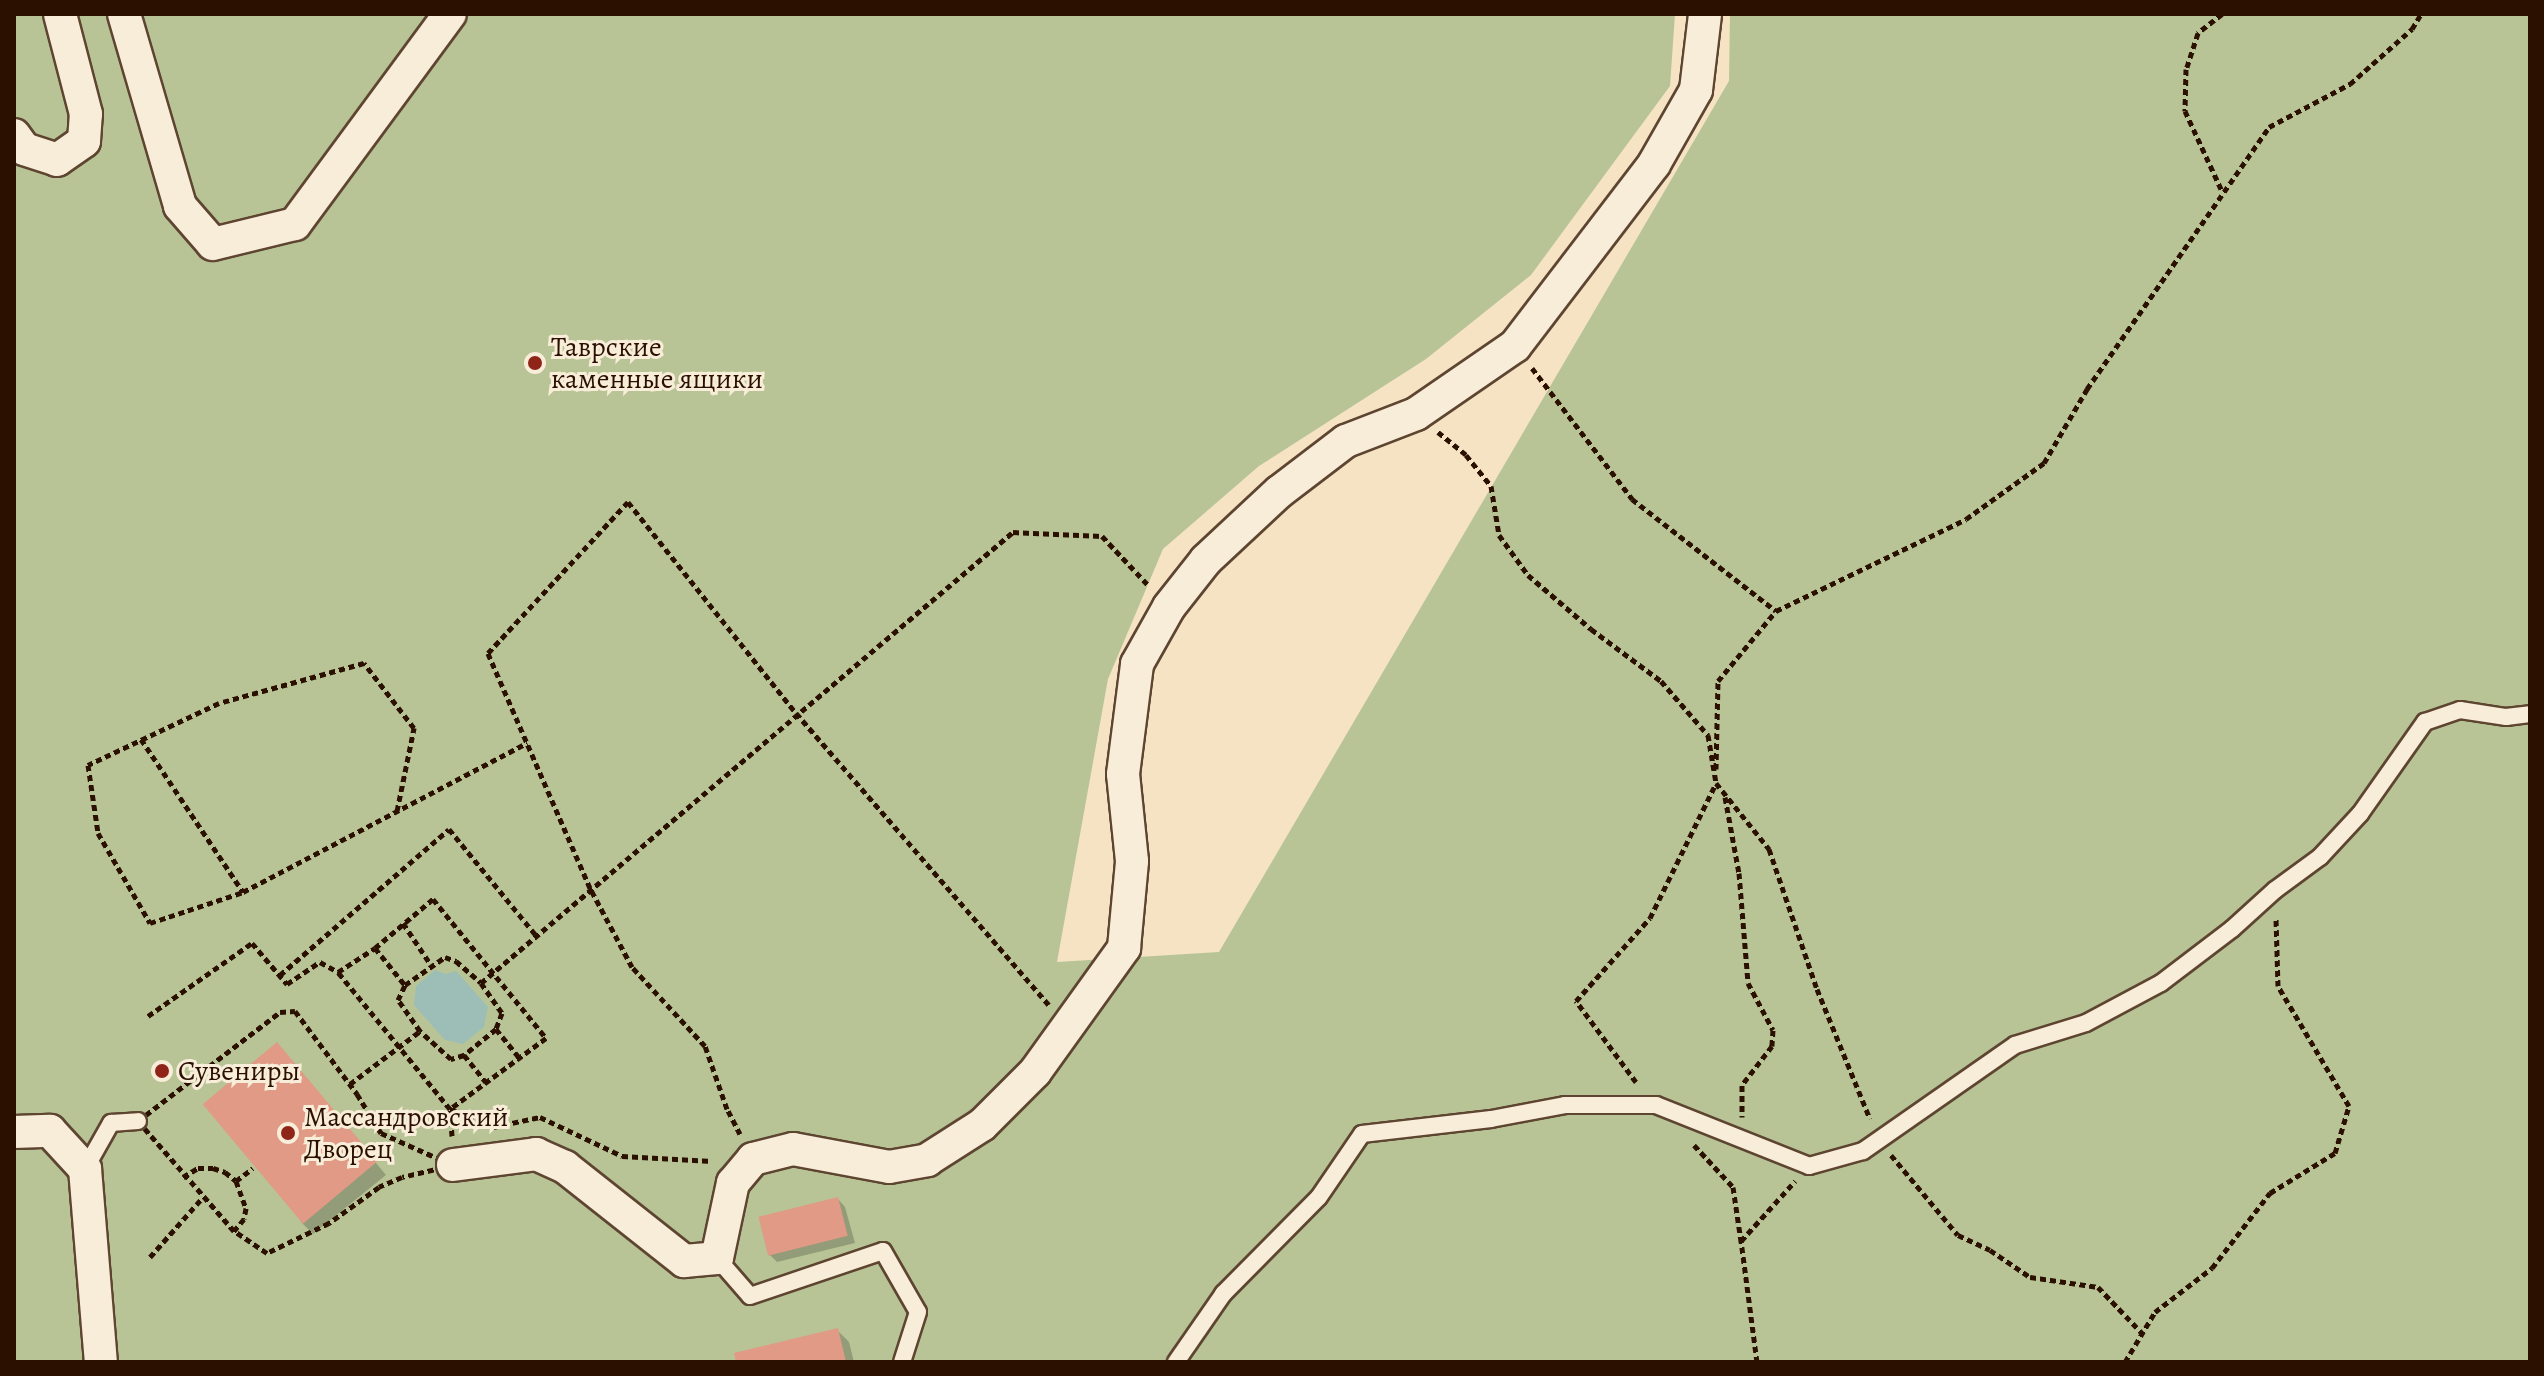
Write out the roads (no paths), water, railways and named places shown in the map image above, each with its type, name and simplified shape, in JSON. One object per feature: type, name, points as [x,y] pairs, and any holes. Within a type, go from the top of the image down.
[{"type":"street","points":[[14,135],[24,149],[57,160],[84,141],[86,114],[60,14]]},
{"type":"street","points":[[124,14],[180,206],[213,244],[295,224],[450,14]]},
{"type":"street","points":[[453,1165],[536,1154],[565,1167],[684,1261],[717,1258],[733,1183],[753,1159],[793,1149],[889,1167],[927,1160],[982,1125],[1035,1072],[1124,948],[1132,861],[1123,774],[1137,664],[1169,607],[1206,560],[1279,492],[1346,441],[1416,414],[1515,346],[1661,152],[1696,90],[1705,14]]},
{"type":"street","points":[[14,1132],[50,1131],[85,1169],[101,1362]]},
{"type":"lane","points":[[1176,1362],[1223,1294],[1319,1197],[1362,1134],[1491,1119],[1565,1105],[1656,1105],[1809,1166],[1863,1151],[2015,1045],[2086,1023],[2161,983],[2232,929],[2275,890],[2320,857],[2360,814],[2425,722],[2460,710],[2506,717],[2530,714]]},
{"type":"lane","points":[[85,1169],[111,1123],[138,1121]]},
{"type":"lane","points":[[717,1258],[750,1296],[883,1251],[918,1312],[902,1362]]},
{"type":"water","points":[[435,970],[446,974],[456,971],[488,1007],[484,1027],[463,1044],[445,1040],[414,1005],[416,986]]},
{"type":"place","name":"Таврские каменные ящики","points":[[535,363]]},
{"type":"place","name":"Сувениры","points":[[162,1071]]},
{"type":"place","name":"Массандровский Дворец","points":[[288,1133]]}]
